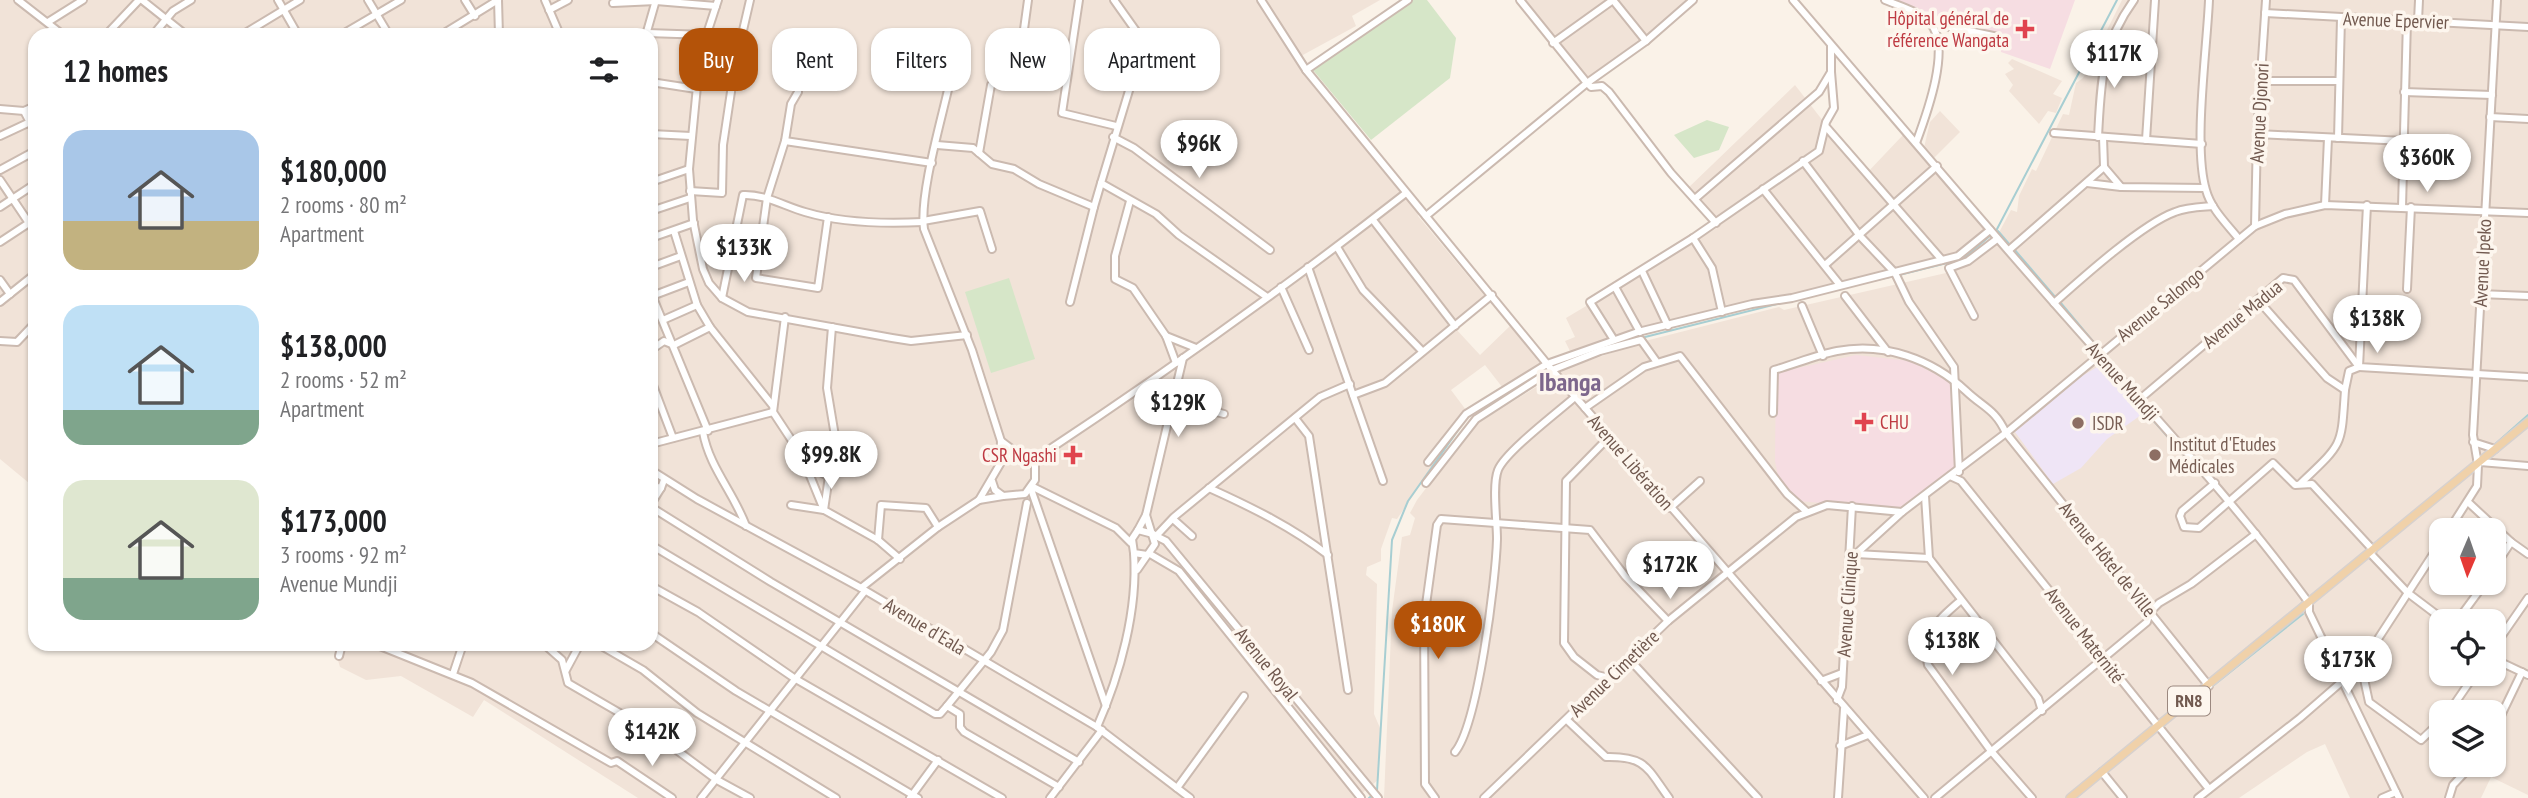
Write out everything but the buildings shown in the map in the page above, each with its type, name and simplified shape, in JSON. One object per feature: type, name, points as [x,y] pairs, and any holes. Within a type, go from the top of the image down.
[{"type":"main road","name":"RN8","points":[[2070,798],[2528,422]]},
{"type":"street","points":[[18,0],[27,2],[55,28]]},
{"type":"street","points":[[48,22],[83,0]]},
{"type":"street","points":[[113,28],[140,0],[177,28]]},
{"type":"street","points":[[158,28],[165,19],[191,0]]},
{"type":"street","points":[[278,0],[294,28]]},
{"type":"street","points":[[253,28],[299,0]]},
{"type":"street","points":[[368,0],[384,28]]},
{"type":"street","points":[[352,28],[401,0]]},
{"type":"street","points":[[465,0],[475,16]]},
{"type":"street","points":[[454,28],[498,0]]},
{"type":"street","points":[[498,0],[499,28]]},
{"type":"street","points":[[545,0],[558,28]]},
{"type":"street","points":[[549,10],[568,0]]},
{"type":"street","points":[[658,209],[690,195],[722,193],[723,145],[735,65],[750,0]]},
{"type":"street","points":[[979,153],[991,85],[997,77],[1010,71],[1019,54],[1028,0]]},
{"type":"street","points":[[1079,0],[1062,113],[1116,126]]},
{"type":"street","points":[[1070,302],[1094,207],[1102,186],[1112,137],[1141,51],[1136,31],[1114,0]]},
{"type":"street","points":[[1001,441],[1017,453],[1035,458],[1183,358],[1337,247],[1406,193],[1306,70],[1261,0]]},
{"type":"street","points":[[1306,70],[1408,0]]},
{"type":"street","points":[[1520,0],[1587,83],[1591,87],[1602,86],[1609,92],[1671,173],[1716,223]]},
{"type":"street","points":[[1553,43],[1613,0],[1646,41]]},
{"type":"street","points":[[1426,216],[1587,83],[1646,41],[1693,0]]},
{"type":"street","name":"Avenue Mundji","points":[[1793,0],[2054,303],[2215,483],[2309,603],[2309,612],[2397,795]]},
{"type":"street","points":[[1885,0],[1931,23],[1998,37]]},
{"type":"street","points":[[2121,187],[2104,167],[2101,137],[2102,75],[2107,46],[2134,0]]},
{"type":"street","points":[[2146,140],[2155,0]]},
{"type":"street","points":[[2210,0],[2202,144],[2205,188],[2213,206],[2239,239]]},
{"type":"street","name":"Avenue Djonori","points":[[2255,226],[2257,134],[2266,0]]},
{"type":"street","points":[[2418,21],[2419,0]]},
{"type":"street","name":"Avenue Ipeko","points":[[2479,464],[2473,442],[2475,375],[2497,0]]},
{"type":"street","points":[[649,28],[656,1]]},
{"type":"street","points":[[613,3],[717,3],[709,28]]},
{"type":"street","name":"Avenue Epervier","points":[[2265,13],[2528,27]]},
{"type":"street","points":[[2338,138],[2341,18]]},
{"type":"street","points":[[2402,207],[2407,20]]},
{"type":"street","points":[[1916,143],[1939,60],[1939,41],[1931,23]]},
{"type":"street","points":[[658,34],[679,35]]},
{"type":"street","points":[[1614,340],[1590,302],[1693,239],[1819,150],[1827,128],[1826,122],[1834,108],[1831,46]]},
{"type":"street","points":[[1696,198],[1819,92],[1831,72]]},
{"type":"street","points":[[2261,81],[2339,81]]},
{"type":"street","points":[[658,83],[679,86]]},
{"type":"street","points":[[696,91],[689,169],[690,195],[701,262],[709,283],[722,298],[748,312],[911,341],[967,335]]},
{"type":"street","points":[[798,91],[790,107],[785,141],[767,198],[756,278],[818,288],[828,217]]},
{"type":"street","points":[[701,798],[841,622],[863,589],[938,527],[979,500],[992,481],[1000,462],[1001,441],[967,335],[923,221],[932,163],[948,91]]},
{"type":"street","points":[[2404,92],[2492,95]]},
{"type":"street","points":[[0,109],[28,109]]},
{"type":"street","points":[[24,111],[28,118]]},
{"type":"street","points":[[2490,117],[2528,118]]},
{"type":"street","points":[[0,136],[28,123]]},
{"type":"street","points":[[1827,128],[1896,204],[1941,260]]},
{"type":"street","points":[[2054,133],[2202,144]]},
{"type":"street","points":[[658,134],[691,136]]},
{"type":"street","points":[[2257,134],[2404,141]]},
{"type":"street","points":[[1112,137],[1134,148],[1214,211],[1270,250]]},
{"type":"street","points":[[2325,205],[2328,138]]},
{"type":"street","points":[[785,141],[932,163]]},
{"type":"street","points":[[937,145],[968,147],[992,164],[1014,169],[1039,184],[1094,207]]},
{"type":"street","points":[[0,170],[28,155]]},
{"type":"street","points":[[1803,161],[1860,236],[1896,276],[1909,302],[1954,367],[1961,481]]},
{"type":"street","points":[[1825,265],[1937,166]]},
{"type":"street","points":[[2009,250],[2104,167]]},
{"type":"street","points":[[658,180],[689,169]]},
{"type":"street","points":[[0,180],[28,216]]},
{"type":"street","points":[[2087,183],[2158,190],[2205,188]]},
{"type":"street","points":[[1102,186],[1156,214],[1179,235],[1266,297]]},
{"type":"street","points":[[0,207],[28,188]]},
{"type":"street","points":[[1763,189],[1840,285]]},
{"type":"street","name":"Avenue Libération","points":[[1406,193],[1609,437],[1924,798]]},
{"type":"street","points":[[722,298],[740,197],[746,195],[767,198],[828,217],[891,224],[980,211],[992,249]]},
{"type":"street","points":[[1130,201],[1115,256],[1115,279],[1133,288],[1166,336],[1176,363]]},
{"type":"street","name":"Avenue Salongo","points":[[1853,554],[1902,512],[2006,433],[2255,226],[2286,214],[2325,205],[2528,213]]},
{"type":"street","points":[[2359,367],[2367,205]]},
{"type":"street","points":[[2054,303],[2090,271],[2167,216],[2184,209],[2213,206]]},
{"type":"street","points":[[2407,289],[2411,207]]},
{"type":"street","points":[[1373,220],[1455,326]]},
{"type":"street","points":[[0,242],[28,223]]},
{"type":"street","points":[[658,236],[694,223]]},
{"type":"street","points":[[674,231],[697,304],[710,327],[773,409],[807,465],[824,510]]},
{"type":"street","points":[[1428,463],[1466,414],[1550,367],[1614,340],[1840,285],[1896,276],[1964,252],[1994,234]]},
{"type":"street","points":[[1975,316],[1949,268],[1968,261],[1994,234]]},
{"type":"street","points":[[1693,239],[1712,268],[1722,312]]},
{"type":"street","points":[[1337,247],[1358,284],[1422,351]]},
{"type":"street","points":[[658,264],[681,256]]},
{"type":"street","points":[[685,268],[701,262]]},
{"type":"street","points":[[1308,267],[1383,481]]},
{"type":"street","points":[[1642,271],[1668,326]]},
{"type":"street","name":"Avenue Madua","points":[[2140,399],[2283,278],[2291,278],[2359,367]]},
{"type":"street","points":[[0,302],[28,280]]},
{"type":"street","points":[[0,281],[10,294]]},
{"type":"street","points":[[658,292],[689,282]]},
{"type":"street","points":[[1615,286],[1640,332]]},
{"type":"street","points":[[1281,287],[1309,350]]},
{"type":"street","points":[[2480,294],[2528,296]]},
{"type":"street","points":[[1353,396],[1379,387],[1492,295]]},
{"type":"street","points":[[1844,296],[1888,352]]},
{"type":"street","points":[[2258,300],[2327,378],[2345,390]]},
{"type":"street","points":[[663,320],[697,304]]},
{"type":"street","points":[[1802,306],[1823,356]]},
{"type":"street","points":[[658,308],[705,431],[706,449],[739,507],[746,526]]},
{"type":"street","points":[[773,409],[785,317]]},
{"type":"street","points":[[658,345],[664,341],[674,345],[710,327]]},
{"type":"street","points":[[824,510],[835,436],[827,388],[832,327]]},
{"type":"street","points":[[0,341],[17,342],[28,330]]},
{"type":"street","points":[[1166,336],[1196,348]]},
{"type":"street","points":[[1426,483],[1469,425],[1550,367],[1641,340],[1656,361]]},
{"type":"street","points":[[1773,413],[1774,370],[1823,356],[1857,350],[1888,352],[1923,360],[1956,379]]},
{"type":"street","points":[[1585,408],[1656,361],[1677,356],[1684,358],[1699,384],[1787,494],[1806,511]]},
{"type":"street","points":[[1131,543],[1146,515],[1183,358]]},
{"type":"street","points":[[2301,484],[2334,452],[2340,440],[2344,429],[2345,390],[2349,371],[2359,367],[2528,377]]},
{"type":"street","name":"Avenue Hôtel de Ville","points":[[1956,379],[1998,416],[2006,433],[2209,686]]},
{"type":"street","points":[[1155,535],[1330,390],[1350,384]]},
{"type":"street","points":[[1455,752],[1462,738],[1482,662],[1495,571],[1496,481],[1499,468],[1575,397]]},
{"type":"street","points":[[658,398],[673,438]]},
{"type":"street","points":[[1174,401],[1224,414]]},
{"type":"street","points":[[658,442],[705,431],[773,409]]},
{"type":"street","points":[[1296,418],[1308,436],[1348,690]]},
{"type":"street","points":[[1609,437],[1568,477],[1564,643],[1574,657],[1597,675],[1609,678]]},
{"type":"street","points":[[2473,442],[2495,449]]},
{"type":"street","points":[[1000,462],[1017,453]]},
{"type":"street","points":[[1035,458],[1037,472],[1032,488],[1035,509],[1106,706]]},
{"type":"street","points":[[2215,483],[2182,511],[2180,516],[2184,527],[2199,528],[2231,503],[2273,463],[2295,485],[2312,484],[2408,593],[2429,609]]},
{"type":"street","points":[[2458,518],[2477,486],[2479,464],[2528,466]]},
{"type":"street","points":[[807,465],[830,477]]},
{"type":"street","name":"Avenue d'Eala","points":[[658,475],[863,589],[1100,728],[1190,798]]},
{"type":"street","points":[[1950,476],[1961,481]]},
{"type":"street","points":[[658,493],[664,480]]},
{"type":"street","points":[[992,481],[995,490],[1003,496]]},
{"type":"street","points":[[1670,508],[1700,481]]},
{"type":"street","name":"Avenue Maternité","points":[[1961,481],[2209,789]]},
{"type":"street","points":[[979,500],[1021,495],[1032,488]]},
{"type":"street","points":[[1032,488],[1122,533],[1131,543],[1137,570],[1131,610],[1100,728],[1079,762],[1050,798]]},
{"type":"street","points":[[1209,488],[1265,517],[1277,520],[1328,555]]},
{"type":"street","points":[[1021,495],[1035,509]]},
{"type":"street","points":[[1925,496],[1929,558],[2038,698],[2042,711]]},
{"type":"street","points":[[658,549],[934,714],[940,714],[991,652],[1008,618],[1027,503]]},
{"type":"street","points":[[2469,503],[2528,554]]},
{"type":"street","points":[[791,505],[824,510],[878,540],[900,559]]},
{"type":"street","points":[[878,540],[881,505],[926,508],[938,527]]},
{"type":"street","name":"Avenue Cimetière","points":[[1484,798],[1668,621],[1725,572],[1806,511],[1827,505],[1902,512]]},
{"type":"street","name":"Avenue Clinique","points":[[1837,700],[1842,687],[1853,554],[1852,506]]},
{"type":"street","points":[[658,510],[1079,762]]},
{"type":"street","points":[[1137,570],[1155,544],[1155,535],[1146,515]]},
{"type":"street","points":[[1435,798],[1425,784],[1424,629],[1437,525],[1444,518],[1565,526],[1593,532],[1625,576],[1668,621]]},
{"type":"street","points":[[1173,519],[1192,536]]},
{"type":"street","points":[[1122,533],[1155,535]]},
{"type":"street","points":[[1935,798],[2147,622],[2150,612],[2256,534]]},
{"type":"street","name":"Avenue Royal","points":[[1155,535],[1377,797]]},
{"type":"street","points":[[2506,550],[2511,542]]},
{"type":"street","points":[[1915,557],[1928,544]]},
{"type":"street","points":[[1134,553],[1149,554]]},
{"type":"street","name":"Avenue Royal","points":[[1149,554],[1179,571],[1362,798]]},
{"type":"street","points":[[1853,554],[1929,558]]},
{"type":"street","points":[[2198,798],[2344,682],[2361,665],[2429,561]]},
{"type":"street","points":[[658,590],[698,612],[794,678],[1002,798]]},
{"type":"street","points":[[2506,630],[2528,598]]},
{"type":"street","points":[[1960,601],[1934,624],[1925,643],[1928,665],[1992,751],[2032,798]]},
{"type":"street","points":[[658,638],[769,710],[914,797],[938,760]]},
{"type":"street","points":[[339,656],[340,651]]},
{"type":"street","points":[[393,651],[453,674],[611,763],[617,761],[672,798]]},
{"type":"street","points":[[453,674],[461,651]]},
{"type":"street","points":[[552,651],[562,660],[568,683],[651,732],[718,780],[750,798]]},
{"type":"street","points":[[566,670],[576,651]]},
{"type":"street","points":[[609,651],[643,670],[673,697],[836,798]]},
{"type":"street","points":[[1629,659],[1758,798]]},
{"type":"street","points":[[2506,664],[2525,673],[2506,708]]},
{"type":"street","points":[[2361,665],[2369,702],[2421,740],[2429,732]]},
{"type":"street","points":[[1822,681],[1842,673]]},
{"type":"street","points":[[1597,675],[1600,686]]},
{"type":"street","points":[[1177,788],[1244,696]]},
{"type":"street","points":[[2038,698],[2052,703]]},
{"type":"street","points":[[947,706],[960,714],[961,730],[1059,787]]},
{"type":"street","points":[[1838,798],[1844,709]]},
{"type":"street","points":[[1567,720],[1606,757],[1629,757],[1640,761],[1669,798]]},
{"type":"street","points":[[1840,746],[1868,735]]},
{"type":"street","points":[[2102,772],[2123,798]]},
{"type":"street","points":[[2448,798],[2461,777]]},
{"type":"street","points":[[2382,798],[2397,795]]},
{"type":"shaded area","points":[[0,0],[1380,0],[1352,16],[1356,26],[1301,56],[1311,73],[1416,199],[1418,216],[1488,300],[1455,328],[1480,355],[1510,326],[1545,370],[1506,392],[1485,365],[1451,390],[1469,414],[1397,519],[1392,518],[1381,549],[1381,561],[1367,567],[1366,575],[1377,584],[1374,714],[1380,728],[1378,780],[1356,798],[638,798],[484,700],[473,717],[401,676],[366,680],[340,667],[335,651],[658,651],[658,28],[28,28],[28,482],[0,459]]},
{"type":"shaded area","points":[[1522,0],[1690,0],[1640,44],[1590,80],[1582,76]]},
{"type":"shaded area","name":"Hôpital général de référence Wangata","points":[[1894,0],[2075,0],[2050,69],[2001,52],[2000,35],[1959,19],[1956,23]]},
{"type":"shaded area","points":[[2122,0],[2528,0],[2528,795],[2491,777],[2481,798],[2350,798],[2325,744],[2307,752],[2239,798],[1384,798],[1392,611],[1402,537],[1410,535],[1415,518],[1410,513],[1417,500],[1468,433],[1478,423],[1567,368],[1649,340],[1779,307],[1784,310],[1946,273],[1968,263],[1996,238],[2011,210],[2017,212],[2019,196],[2032,169],[2036,171],[2063,114],[2069,115],[2076,83],[2083,78]]},
{"type":"shaded area","points":[[2012,59],[2062,81],[2053,94],[2062,98],[2056,113],[2048,111],[2039,124],[2009,91],[2013,85],[2005,74],[2014,69],[2008,63]]},
{"type":"shaded area","points":[[1795,85],[1865,175],[1903,135],[1922,156],[1930,122],[1940,111],[1960,132],[1929,163],[1987,233],[1957,258],[1774,299],[1571,353],[1565,341],[1575,337],[1566,318],[1717,228],[1686,190]]},
{"type":"shaded area","name":"CHU","points":[[1856,355],[1910,361],[1951,382],[1954,467],[1898,509],[1797,501],[1778,476],[1775,461],[1776,373]]},
{"type":"shaded area","name":"ISDR","points":[[2102,364],[2144,413],[2107,439],[2081,468],[2053,484],[2015,432],[2082,376]]},
{"type":"green space","points":[[1412,0],[1427,0],[1456,38],[1450,78],[1371,140],[1313,70]]},
{"type":"green space","points":[[1707,120],[1729,127],[1719,150],[1694,158],[1674,135]]},
{"type":"green space","points":[[1009,278],[1035,359],[991,373],[965,292]]},
{"type":"waterway","points":[[1996,231],[2117,0]]},
{"type":"waterway","points":[[1998,231],[2010,245]]},
{"type":"waterway","points":[[1899,275],[1963,259],[1991,235]]},
{"type":"waterway","points":[[2014,249],[2056,298]]},
{"type":"waterway","points":[[1838,289],[1894,276]]},
{"type":"waterway","points":[[2060,302],[2101,351]]},
{"type":"waterway","points":[[1641,338],[1781,303]]},
{"type":"waterway","points":[[2079,336],[2096,356]]},
{"type":"waterway","points":[[2100,360],[2205,479]]},
{"type":"waterway","points":[[1536,375],[1546,369]]},
{"type":"waterway","points":[[2119,371],[2141,395]]},
{"type":"waterway","points":[[2145,400],[2162,419]]},
{"type":"waterway","points":[[2493,446],[2528,415]]},
{"type":"waterway","points":[[1369,798],[1377,791],[1392,540],[1408,501],[1466,419]]},
{"type":"waterway","points":[[2263,538],[2308,596]]},
{"type":"waterway","points":[[2175,716],[2303,614]]},
{"type":"place","name":"Hôpital général de référence Wangata","points":[[2025,29]]},
{"type":"place","name":"CHU","points":[[1864,422]]},
{"type":"place","name":"ISDR","points":[[2078,423]]},
{"type":"place","name":"CSR Ngashi","points":[[1073,455]]},
{"type":"place","name":"Institut d'Etudes Médicales","points":[[2155,455]]},
{"type":"district","name":"Ibanga","points":[[1570,382]]}]
